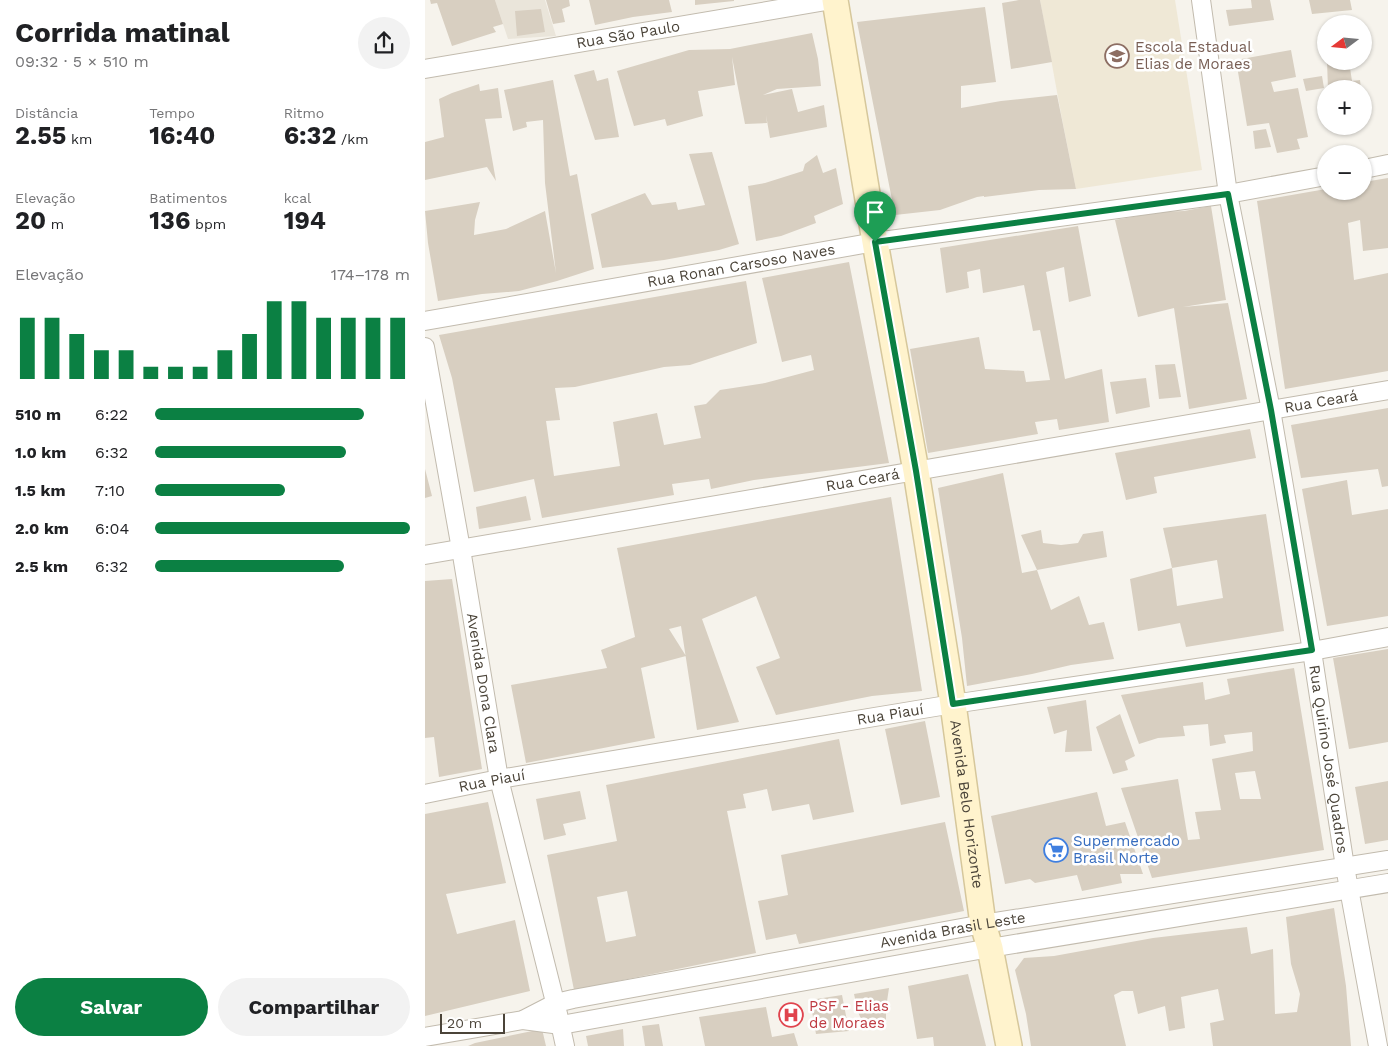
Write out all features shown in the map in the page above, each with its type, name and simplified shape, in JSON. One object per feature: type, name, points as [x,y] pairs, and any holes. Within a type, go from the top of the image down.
[{"type":"street","name":"Rua São Paulo","points":[[425,69],[833,0]]},
{"type":"street","name":"Avenida Belo Horizonte","points":[[833,0],[916,471],[953,704],[983,924],[990,948],[1009,1046]]},
{"type":"street","name":"Rua Quirino José Quadros","points":[[1201,0],[1228,194],[1271,410],[1312,650],[1345,867],[1378,1046]]},
{"type":"street","points":[[1372,167],[1388,164]]},
{"type":"street","name":"Rua Ronan Carsoso Naves","points":[[425,321],[875,242],[1228,194],[1317,178]]},
{"type":"street","name":"Avenida Dona Clara","points":[[425,347],[499,779],[556,1003],[565,1046]]},
{"type":"street","name":"Rua Ceará","points":[[425,555],[1388,390]]},
{"type":"street","name":"Rua Piauí","points":[[425,794],[499,779],[953,704],[1388,637]]},
{"type":"street","name":"Avenida Brasil Leste","points":[[523,1020],[556,1003],[983,924],[1388,860]]},
{"type":"street","name":"Avenida Brasil Leste","points":[[425,1037],[523,1020],[561,1025],[990,948],[1388,883]]},
{"type":"street","points":[[1086,908],[1089,932]]},
{"type":"shaded area","points":[[495,0],[545,0],[556,36],[508,39]]},
{"type":"shaded area","name":"Escola Estadual Elias de Moraes","points":[[1040,0],[1175,0],[1202,170],[1076,189]]},
{"type":"building","points":[[430,0],[495,0],[503,24],[493,27],[496,32],[452,46],[437,3],[431,4]]},
{"type":"building","points":[[546,0],[569,0],[570,6],[562,9],[565,22],[553,24]]},
{"type":"building","points":[[589,0],[669,0],[672,12],[633,17],[595,25]]},
{"type":"building","points":[[695,0],[734,0],[734,1],[695,5]]},
{"type":"building","points":[[1019,0],[1040,0],[1052,62],[1011,69],[1002,3]]},
{"type":"building","points":[[1251,0],[1270,0],[1274,20],[1229,26],[1226,10],[1252,8]]},
{"type":"building","points":[[1309,0],[1350,0],[1352,10],[1312,14]]},
{"type":"building","points":[[985,7],[996,82],[961,86],[961,108],[1001,101],[1057,95],[1076,189],[1039,190],[977,197],[940,210],[895,215],[857,22]]},
{"type":"building","points":[[541,9],[545,32],[517,36],[515,11]]},
{"type":"building","points":[[812,33],[818,59],[821,86],[777,89],[763,95],[792,89],[798,112],[824,105],[827,127],[770,138],[766,115],[767,123],[745,124],[732,57],[735,85],[698,91],[703,116],[667,126],[665,119],[634,126],[617,71],[689,50],[730,49]]},
{"type":"building","points":[[1291,50],[1296,77],[1271,82],[1274,92],[1298,88],[1308,137],[1297,139],[1300,149],[1277,153],[1269,123],[1247,126],[1236,60]]},
{"type":"building","points":[[594,70],[597,81],[608,78],[619,137],[595,140],[574,75]]},
{"type":"building","points":[[1327,70],[1350,70],[1352,80],[1328,80]]},
{"type":"building","points":[[1322,76],[1323,80],[1317,80],[1317,89],[1306,91],[1303,79]]},
{"type":"building","points":[[553,80],[570,176],[577,174],[594,269],[519,291],[482,294],[438,301],[428,243],[425,211],[480,202],[475,220],[474,235],[506,229],[545,211],[556,273],[545,183],[543,120],[526,122],[527,127],[513,131],[504,90]]},
{"type":"building","points":[[479,84],[480,91],[498,88],[502,118],[485,119],[496,181],[487,167],[425,180],[425,142],[444,137],[439,99]]},
{"type":"building","points":[[1266,129],[1271,147],[1255,149],[1253,131]]},
{"type":"building","points":[[712,152],[739,244],[719,250],[664,260],[602,268],[591,214],[645,193],[652,205],[676,202],[678,210],[705,205],[689,154]]},
{"type":"building","points":[[817,155],[823,173],[836,168],[843,204],[814,216],[816,223],[781,236],[756,241],[748,186],[765,183],[803,171],[805,164]]},
{"type":"building","points":[[1388,178],[1388,248],[1363,251],[1360,220],[1348,223],[1354,280],[1388,273],[1388,371],[1285,389],[1257,201],[1317,191],[1317,200],[1372,200],[1372,181]]},
{"type":"building","points":[[1211,206],[1226,300],[1183,307],[1228,303],[1247,399],[1189,409],[1174,308],[1138,317],[1115,220]]},
{"type":"building","points":[[1078,226],[1091,296],[1069,302],[1064,267],[1046,272],[1065,379],[1102,369],[1109,422],[1059,430],[1057,419],[1035,422],[1038,434],[928,453],[910,349],[979,337],[985,369],[1024,371],[1026,382],[1050,380],[1040,330],[1033,331],[1024,285],[983,293],[980,269],[967,272],[969,288],[946,293],[940,248]]},
{"type":"building","points":[[849,262],[889,463],[754,480],[711,489],[709,479],[672,484],[674,495],[542,518],[534,479],[474,492],[452,378],[439,335],[746,281],[757,343],[690,365],[664,367],[575,387],[555,388],[560,420],[546,421],[554,476],[620,466],[613,422],[657,413],[664,445],[701,438],[694,406],[706,404],[720,390],[765,383],[814,370],[811,355],[782,362],[762,278]]},
{"type":"building","points":[[1175,364],[1181,397],[1159,399],[1155,365]]},
{"type":"building","points":[[1146,378],[1150,407],[1116,414],[1110,382]]},
{"type":"building","points":[[1388,408],[1388,486],[1382,487],[1378,469],[1301,478],[1291,425]]},
{"type":"building","points":[[1250,429],[1256,458],[1154,477],[1157,493],[1126,500],[1115,453]]},
{"type":"building","points":[[425,469],[432,496],[425,498]]},
{"type":"building","points":[[1003,473],[1022,573],[1037,570],[1051,610],[1079,596],[1089,625],[1104,622],[1114,659],[1071,665],[967,686],[962,638],[938,488]]},
{"type":"building","points":[[1347,480],[1352,515],[1388,509],[1388,616],[1327,626],[1302,489]]},
{"type":"building","points":[[526,496],[531,520],[479,529],[476,507]]},
{"type":"building","points":[[891,497],[922,691],[872,696],[776,715],[756,667],[780,658],[756,596],[702,619],[739,722],[697,730],[686,656],[641,668],[655,738],[526,763],[511,685],[607,668],[601,650],[635,637],[617,548]],"holes":[[[681,626],[685,655],[669,629]]]},
{"type":"building","points":[[1266,514],[1284,631],[1186,647],[1180,623],[1138,631],[1130,579],[1172,568],[1163,528]],"holes":[[[1217,560],[1223,598],[1177,606],[1172,568]]]},
{"type":"building","points":[[1041,530],[1043,543],[1061,545],[1078,543],[1083,534],[1103,531],[1107,557],[1037,570],[1021,535]]},
{"type":"building","points":[[452,579],[482,769],[439,777],[434,737],[425,738],[425,581]]},
{"type":"building","points":[[1388,649],[1388,742],[1349,749],[1333,658]]},
{"type":"building","points":[[1294,668],[1324,850],[1152,878],[1121,788],[1178,779],[1188,840],[1200,839],[1195,812],[1221,810],[1212,759],[1253,751],[1252,732],[1224,735],[1226,743],[1210,746],[1208,724],[1183,726],[1185,736],[1158,738],[1139,744],[1121,695],[1203,682],[1205,700],[1230,694],[1227,679]],"holes":[[[1255,771],[1261,799],[1240,799],[1235,773]]]},
{"type":"building","points":[[1086,700],[1092,751],[1065,752],[1067,730],[1054,734],[1047,707]]},
{"type":"building","points":[[1120,714],[1135,756],[1125,761],[1128,770],[1113,774],[1096,727]]},
{"type":"building","points":[[925,721],[940,797],[901,805],[885,729]]},
{"type":"building","points":[[839,739],[854,812],[813,820],[809,804],[772,811],[767,789],[743,794],[746,808],[727,811],[756,953],[574,990],[547,855],[617,841],[606,785]],"holes":[[[627,891],[636,936],[606,942],[597,897]]]},
{"type":"building","points":[[1388,781],[1388,840],[1365,844],[1355,787]]},
{"type":"building","points":[[580,791],[586,819],[563,824],[566,835],[544,840],[536,799]]},
{"type":"building","name":"Supermercado Brasil Norte","points":[[1097,792],[1106,826],[1125,822],[1143,874],[1120,874],[1122,883],[1082,891],[1077,875],[1035,883],[1030,879],[1005,884],[991,816]]},
{"type":"building","points":[[488,802],[506,883],[446,894],[457,934],[515,920],[530,991],[425,1016],[425,814]]},
{"type":"building","points":[[945,822],[964,911],[799,944],[796,934],[766,940],[758,901],[788,895],[781,855]]},
{"type":"building","points":[[1334,908],[1346,986],[1351,1046],[1213,1046],[1210,1023],[1224,1020],[1218,989],[1181,997],[1185,1028],[1169,1031],[1165,1006],[1138,1014],[1133,991],[1122,991],[1114,995],[1126,1046],[1031,1046],[1026,1014],[1015,970],[1024,958],[1054,956],[1153,938],[1247,927],[1251,954],[1273,949],[1275,1014],[1297,1012],[1300,994],[1291,964],[1286,917]]},
{"type":"building","points":[[968,974],[986,1046],[934,1046],[933,1037],[917,1039],[908,986]]},
{"type":"building","points":[[889,988],[886,1027],[865,1028],[858,1012],[854,994]]},
{"type":"building","points":[[842,995],[849,1031],[816,1034],[810,1000]]},
{"type":"building","points":[[766,1007],[772,1037],[794,1033],[798,1046],[705,1046],[699,1017]]},
{"type":"building","points":[[659,1024],[663,1046],[645,1046],[642,1026]]},
{"type":"building","points":[[542,1029],[546,1046],[468,1046],[475,1043]]},
{"type":"building","points":[[623,1029],[624,1046],[588,1046],[586,1036]]},
{"type":"place","name":"Escola Estadual Elias de Moraes","points":[[1117,56]]},
{"type":"place","name":"Supermercado Brasil Norte","points":[[1056,850]]},
{"type":"place","name":"PSF - Elias de Moraes","points":[[791,1015]]},
{"type":"route","points":[[1228,194],[1271,410],[1312,650],[953,704],[916,471],[875,242],[1228,194]]}]
